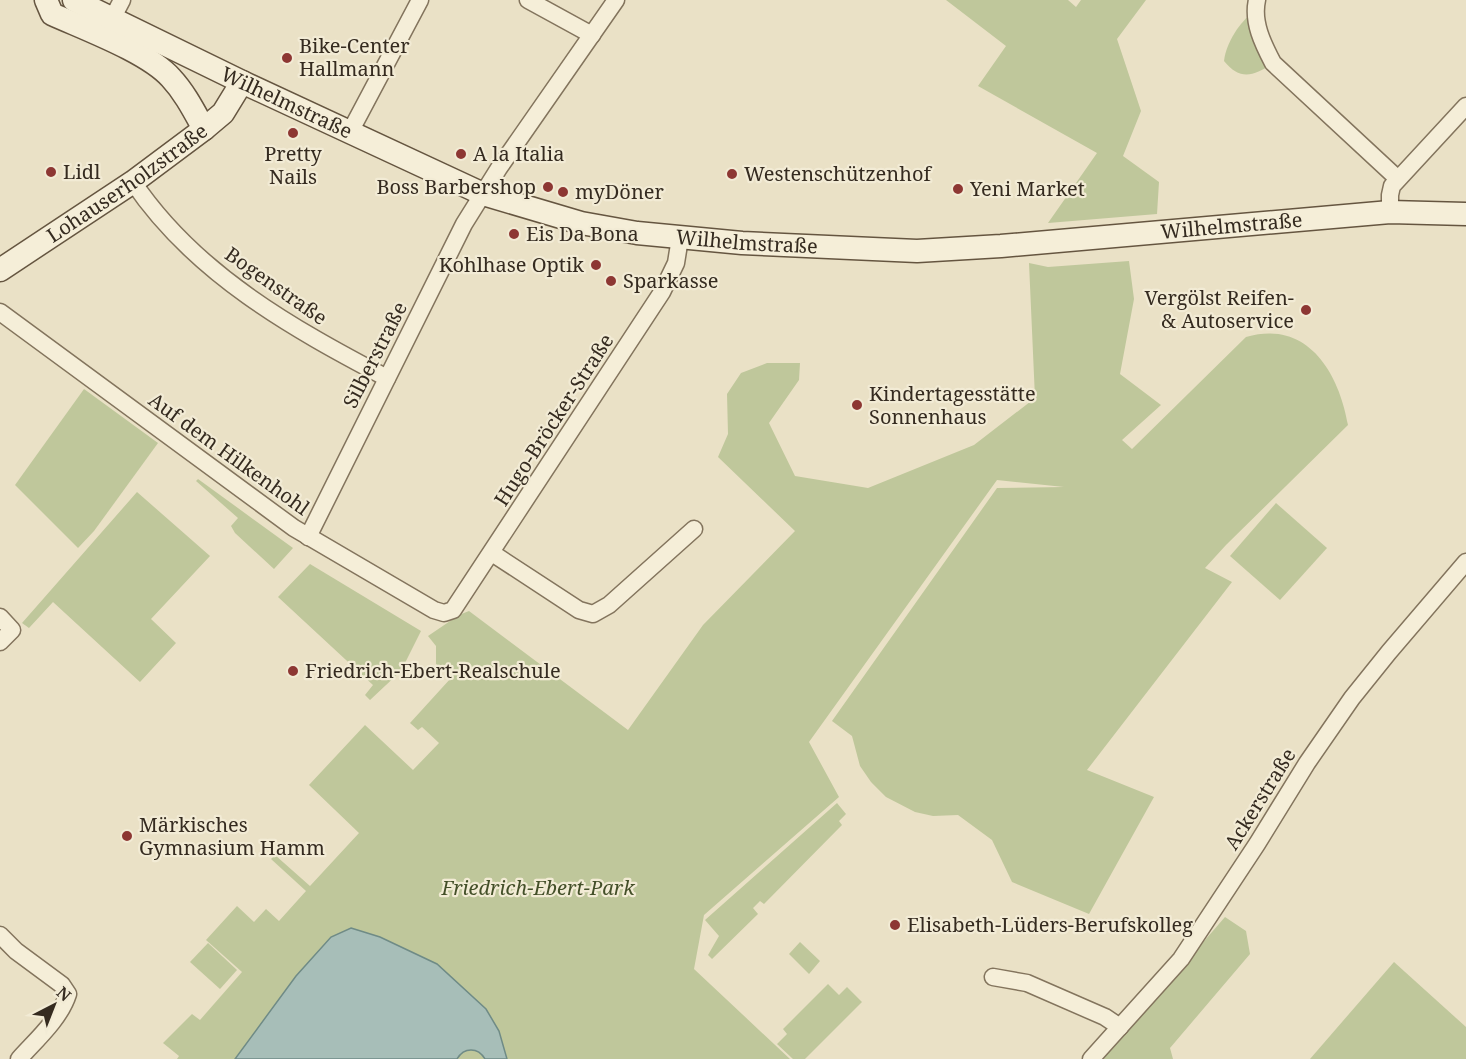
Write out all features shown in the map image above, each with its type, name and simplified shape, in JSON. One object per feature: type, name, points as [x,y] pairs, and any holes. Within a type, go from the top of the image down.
[{"type":"main road","points":[[46,0],[52,14],[158,66],[182,90],[204,129]]},
{"type":"main road","name":"Wilhelmstraße","points":[[74,0],[117,9],[242,82],[483,194],[602,228],[680,238],[917,251],[1390,212],[1466,214]]},
{"type":"main road","name":"Lohauserholzstraße","points":[[0,270],[133,182],[204,129],[223,113],[242,82]]},
{"type":"street","points":[[350,132],[420,0]]},
{"type":"street","points":[[528,0],[592,35]]},
{"type":"street","name":"Silberstraße","points":[[308,537],[464,224],[498,168],[616,0]]},
{"type":"street","points":[[1257,0],[1254,12],[1264,46],[1273,63],[1398,179]]},
{"type":"street","points":[[1390,212],[1390,190],[1466,106]]},
{"type":"street","name":"Bogenstraße","points":[[133,182],[149,205],[180,238],[227,282],[308,336],[387,378]]},
{"type":"street","name":"Hugo-Bröcker-Straße","points":[[444,613],[453,610],[492,553],[662,292],[676,263],[680,238]]},
{"type":"street","name":"Auf dem Hilkenhohl","points":[[0,312],[308,537],[434,610],[444,613]]},
{"type":"street","points":[[492,553],[579,610],[593,614],[609,605],[694,529]]},
{"type":"street","name":"Ackerstraße","points":[[1091,1059],[1193,942],[1307,763],[1352,698],[1409,627],[1466,562]]},
{"type":"street","points":[[0,617],[6,636]]},
{"type":"street","points":[[0,935],[16,951],[62,985],[68,994],[57,1016],[19,1059]]},
{"type":"street","points":[[993,977],[1027,983],[1105,1017],[1120,1027]]},
{"type":"green space","points":[[946,0],[1068,0],[1076,7],[1081,0],[1146,0],[1117,39],[1141,111],[1123,156],[1159,182],[1157,214],[1048,223],[1097,153],[978,86],[1006,46]]},
{"type":"green space","points":[[1254,12],[1273,63],[1260,71],[1242,74],[1236,72],[1224,61],[1225,54],[1234,33]]},
{"type":"green space","name":"Friedrich-Ebert-Park","points":[[1129,261],[1134,299],[1120,374],[1161,405],[1122,440],[1132,449],[1246,337],[1268,333],[1286,336],[1303,343],[1316,354],[1328,369],[1337,386],[1348,425],[1205,568],[1232,582],[1087,770],[1154,797],[1089,914],[1012,882],[992,840],[958,815],[933,816],[915,812],[886,797],[871,782],[860,766],[852,736],[832,721],[997,488],[1064,487],[997,480],[809,742],[839,797],[704,915],[694,969],[790,1059],[177,1059],[179,1056],[163,1043],[192,1014],[200,1020],[242,972],[206,940],[237,906],[254,922],[266,909],[279,921],[306,891],[271,859],[275,855],[310,886],[359,833],[309,785],[365,725],[413,770],[439,743],[422,727],[418,730],[410,723],[451,678],[436,664],[436,646],[428,636],[459,615],[469,611],[628,730],[703,625],[795,531],[718,457],[728,434],[727,394],[741,373],[767,363],[800,363],[799,380],[769,423],[795,476],[868,488],[974,445],[1035,398],[1029,263],[1048,267]]},
{"type":"green space","points":[[84,389],[158,443],[94,531],[78,548],[15,485]]},
{"type":"green space","points":[[198,479],[293,548],[274,569],[235,533],[231,526],[238,518],[196,481]]},
{"type":"green space","points":[[137,492],[210,556],[151,619],[176,643],[140,682],[53,602],[29,628],[22,623]]},
{"type":"green space","points":[[1276,503],[1327,548],[1280,600],[1230,556]]},
{"type":"green space","points":[[310,564],[421,631],[401,671],[370,700],[365,695],[373,685],[278,597]]},
{"type":"green space","points":[[837,803],[846,814],[839,821],[842,825],[764,904],[760,901],[753,908],[758,914],[712,959],[708,955],[719,936],[705,920]]},
{"type":"green space","points":[[1225,917],[1246,931],[1250,954],[1170,1048],[1173,1059],[1102,1059]]},
{"type":"green space","points":[[800,942],[820,961],[809,974],[789,954]]},
{"type":"green space","points":[[208,943],[237,970],[220,989],[190,962]]},
{"type":"green space","points":[[1394,962],[1466,1027],[1466,1059],[1310,1059]]},
{"type":"green space","points":[[828,984],[839,995],[847,987],[862,1002],[805,1059],[793,1059],[777,1044],[787,1034],[783,1029]]},
{"type":"water","points":[[351,928],[380,937],[437,964],[486,1009],[499,1031],[507,1059],[485,1059],[479,1052],[471,1050],[463,1052],[457,1059],[235,1059],[296,976],[331,937]]},
{"type":"place","name":"Bike-Center Hallmann","points":[[287,58]]},
{"type":"place","name":"Pretty Nails","points":[[293,133]]},
{"type":"place","name":"A la Italia","points":[[461,154]]},
{"type":"place","name":"Lidl","points":[[51,172]]},
{"type":"place","name":"Westenschützenhof","points":[[732,174]]},
{"type":"place","name":"Boss Barbershop","points":[[548,187]]},
{"type":"place","name":"Yeni Market","points":[[958,189]]},
{"type":"place","name":"myDöner","points":[[563,192]]},
{"type":"place","name":"Eis Da Bona","points":[[514,234]]},
{"type":"place","name":"Kohlhase Optik","points":[[596,265]]},
{"type":"place","name":"Sparkasse","points":[[611,281]]},
{"type":"place","name":"Vergölst Reifen- & Autoservice","points":[[1306,310]]},
{"type":"place","name":"Kindertagesstätte Sonnenhaus","points":[[857,405]]},
{"type":"place","name":"Friedrich-Ebert-Realschule","points":[[293,671]]},
{"type":"place","name":"Märkisches Gymnasium Hamm","points":[[127,836]]},
{"type":"place","name":"Elisabeth-Lüders-Berufskolleg","points":[[895,925]]}]
